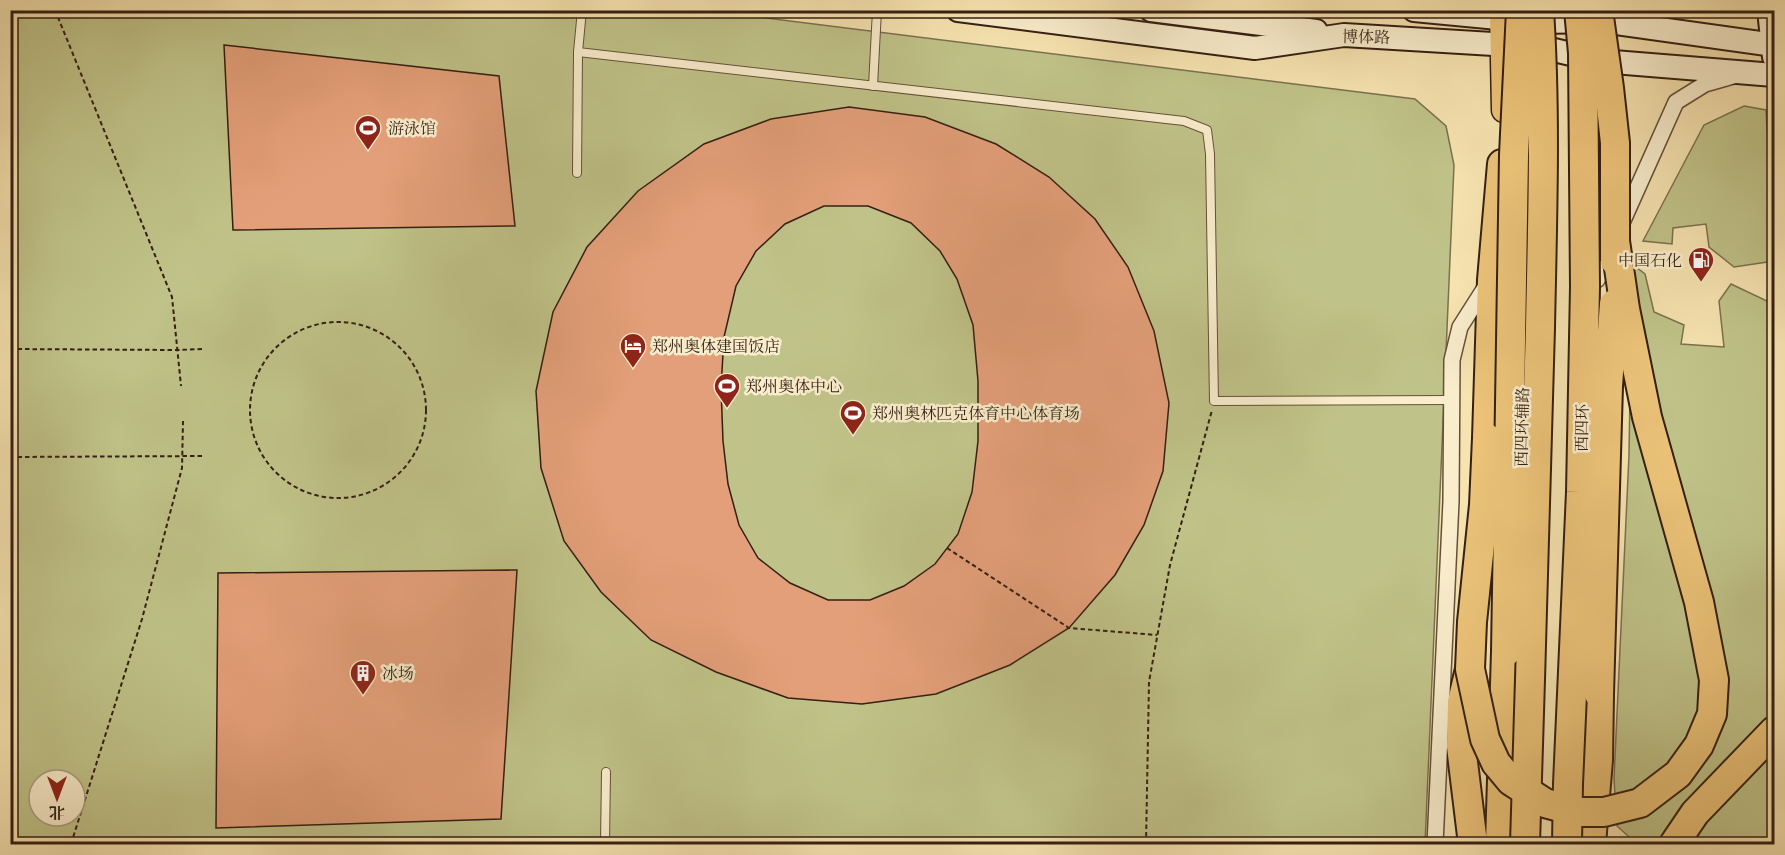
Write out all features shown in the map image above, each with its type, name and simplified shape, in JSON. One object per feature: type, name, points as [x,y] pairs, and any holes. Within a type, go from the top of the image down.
[{"type":"highway","points":[[1591,844],[1598,760],[1608,386],[1615,280],[1615,143],[1609,88],[1595,13]]},
{"type":"highway","name":"西四环","points":[[1568,844],[1568,784],[1581,492],[1585,287],[1583,53],[1595,13]]},
{"type":"highway","points":[[1500,844],[1506,652],[1514,155],[1524,20]]},
{"type":"highway","points":[[1524,20],[1543,200],[1537,490],[1525,844]]},
{"type":"highway","points":[[1473,844],[1461,746],[1462,702],[1470,669],[1472,622],[1484,505],[1493,276],[1505,135]]},
{"type":"highway","points":[[1470,669],[1485,739],[1496,763],[1511,781],[1545,803],[1578,813],[1604,813],[1641,803],[1678,774],[1699,746],[1712,714],[1714,680],[1699,602],[1647,417],[1625,309],[1615,241]]},
{"type":"highway","points":[[1674,844],[1695,813],[1774,731]]},
{"type":"main road","points":[[1584,844],[1601,61],[1595,13]]},
{"type":"main road","name":"西四环辅路","points":[[1513,844],[1524,329],[1506,194],[1503,44],[1524,20]]},
{"type":"street","name":"博体路","points":[[958,10],[1255,48],[1344,35],[1503,44],[1524,20]]},
{"type":"street","points":[[1151,10],[1344,35]]},
{"type":"street","name":"博体路","points":[[1414,10],[1524,20],[1595,13],[1774,49]]},
{"type":"street","points":[[1769,10],[1774,49]]},
{"type":"street","name":"博体路","points":[[1524,20],[1601,61],[1764,72]]},
{"type":"street","points":[[1597,280],[1676,102],[1705,84],[1764,72]]},
{"type":"street","points":[[1435,844],[1450,513],[1452,360],[1460,327],[1493,276]]},
{"type":"lane","points":[[577,173],[578,52],[582,10]]},
{"type":"lane","points":[[873,86],[877,10]]},
{"type":"lane","points":[[578,52],[1184,121],[1207,130],[1210,154],[1214,401],[1452,400]]},
{"type":"lane","points":[[605,844],[606,772]]},
{"type":"lane","points":[[956,844],[1067,844]]},
{"type":"path","points":[[55,10],[172,297],[181,386]]},
{"type":"path","points":[[336,322],[365,326],[391,339],[412,360],[424,387],[427,416],[420,445],[404,470],[381,488],[352,497],[323,497],[296,487],[273,470],[258,446],[250,418],[252,389],[263,363],[283,342],[308,327],[336,322]]},
{"type":"path","points":[[10,349],[178,351],[202,349]]},
{"type":"path","points":[[1146,844],[1149,682],[1170,565],[1214,401]]},
{"type":"path","points":[[71,844],[142,619],[182,468],[183,421]]},
{"type":"path","points":[[10,457],[204,456]]},
{"type":"path","points":[[947,548],[1069,628],[1157,635]]},
{"type":"green space","name":"郑州奥体中心","points":[[10,11],[710,11],[1415,99],[1446,126],[1454,165],[1425,844],[11,844]]},
{"type":"green space","points":[[1744,106],[1766,110],[1774,261],[1734,267],[1709,247],[1706,224],[1673,228],[1672,244],[1643,241],[1704,125]]},
{"type":"green space","points":[[1632,264],[1645,274],[1654,312],[1684,325],[1681,344],[1724,347],[1719,301],[1731,284],[1767,301],[1774,326],[1774,844],[1637,844],[1617,826],[1614,779],[1629,455]]},
{"type":"building","name":"游泳馆","points":[[224,45],[499,76],[515,226],[233,230]]},
{"type":"building","name":"郑州奥林匹克体育中心体育场","points":[[849,107],[925,117],[996,144],[1049,177],[1095,219],[1128,267],[1154,331],[1169,403],[1163,471],[1144,525],[1115,575],[1069,628],[1010,665],[936,694],[862,704],[788,698],[716,672],[651,640],[601,592],[564,541],[541,468],[536,391],[553,312],[587,247],[638,191],[704,144],[771,119]],"holes":[[[824,206],[868,206],[911,223],[940,251],[957,279],[973,325],[978,381],[978,441],[972,492],[958,534],[935,564],[904,586],[870,600],[828,600],[790,583],[758,558],[739,525],[728,484],[723,441],[721,388],[724,337],[736,286],[756,251],[785,224]]]},
{"type":"building","name":"冰场","points":[[517,570],[501,819],[216,828],[218,573]]},
{"type":"place","name":"游泳馆","points":[[368,151]]},
{"type":"place","name":"中国石化","points":[[1701,283]]},
{"type":"place","name":"郑州奥体建国饭店","points":[[633,369]]},
{"type":"place","name":"郑州奥体中心","points":[[727,409]]},
{"type":"place","name":"郑州奥林匹克体育中心体育场","points":[[853,436]]},
{"type":"place","name":"冰场","points":[[363,696]]}]
